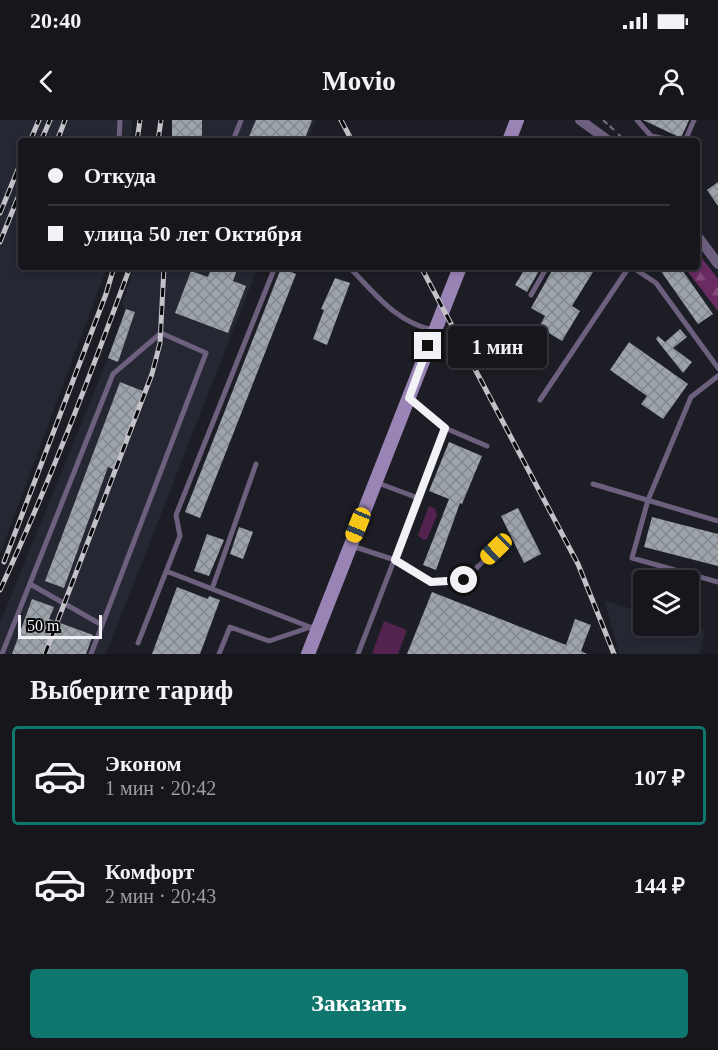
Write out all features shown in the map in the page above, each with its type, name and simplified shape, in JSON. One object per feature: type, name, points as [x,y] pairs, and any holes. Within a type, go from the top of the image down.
[{"type":"main road","points":[[510,138],[518,120]]},
{"type":"main road","points":[[308,654],[314,629],[376,482],[459,270]]},
{"type":"street","points":[[580,120],[605,138]]},
{"type":"street","points":[[700,240],[718,264]]},
{"type":"lane","points":[[119,138],[120,120]]},
{"type":"lane","points":[[234,138],[241,120]]},
{"type":"lane","points":[[637,120],[649,138]]},
{"type":"lane","points":[[686,138],[694,120]]},
{"type":"lane","points":[[138,643],[180,536],[177,515],[274,270]]},
{"type":"lane","points":[[352,270],[400,319],[416,326],[435,330]]},
{"type":"lane","points":[[531,295],[545,270]]},
{"type":"lane","points":[[540,400],[628,270]]},
{"type":"lane","points":[[635,270],[656,284],[718,368]]},
{"type":"lane","points":[[2,654],[112,374],[161,333],[206,353],[91,654]]},
{"type":"lane","points":[[718,376],[691,397],[648,500],[632,558],[718,582]]},
{"type":"lane","points":[[409,398],[445,428],[487,446]]},
{"type":"lane","points":[[358,654],[445,428]]},
{"type":"lane","points":[[212,589],[256,464]]},
{"type":"lane","points":[[376,482],[418,498]]},
{"type":"lane","points":[[593,484],[718,521]]},
{"type":"lane","points":[[350,546],[395,560],[431,582],[464,580],[496,549]]},
{"type":"lane","points":[[166,571],[314,629]]},
{"type":"lane","points":[[30,584],[102,625]]},
{"type":"lane","points":[[219,654],[230,627],[269,641],[314,629]]},
{"type":"shaded area","points":[[0,120],[133,120],[130,138],[18,138],[18,270],[106,270],[0,554]]},
{"type":"shaded area","points":[[172,120],[316,120],[309,138],[172,138]]},
{"type":"shaded area","points":[[133,270],[257,270],[106,654],[0,654],[0,623],[108,358],[125,309],[122,304]]},
{"type":"shaded area","points":[[429,506],[435,509],[437,515],[427,539],[423,540],[418,535]]},
{"type":"shaded area","points":[[605,601],[633,609],[633,636],[699,636],[699,628],[705,630],[699,654],[619,654]]},
{"type":"shaded area","points":[[384,621],[407,630],[398,654],[372,654]]},
{"type":"green space","points":[[700,256],[718,279],[718,311],[686,270],[700,270]]},
{"type":"building","points":[[172,120],[202,120],[202,138],[172,138]]},
{"type":"building","points":[[256,120],[312,120],[305,138],[248,138]]},
{"type":"building","points":[[643,120],[689,120],[681,138]]},
{"type":"building","points":[[718,182],[718,206],[707,190]]},
{"type":"building","points":[[211,270],[237,270],[233,281],[246,286],[228,333],[175,313],[191,271],[208,277]]},
{"type":"building","points":[[280,270],[296,274],[200,518],[185,512]]},
{"type":"building","points":[[524,270],[539,270],[527,292],[515,285]]},
{"type":"building","points":[[552,270],[594,270],[572,306],[580,311],[562,341],[539,327],[545,316],[531,308]]},
{"type":"building","points":[[660,270],[682,270],[713,314],[698,324]]},
{"type":"building","points":[[335,278],[350,283],[327,345],[313,339],[324,310],[321,309]]},
{"type":"building","points":[[126,309],[135,312],[118,362],[108,358]]},
{"type":"building","points":[[680,329],[687,337],[673,348],[692,362],[683,373],[656,339],[658,336],[665,342]]},
{"type":"building","points":[[629,342],[688,384],[663,419],[641,404],[647,396],[610,370]]},
{"type":"building","points":[[120,382],[143,391],[115,470],[108,467],[64,588],[45,581]]},
{"type":"building","points":[[449,442],[482,456],[462,504],[460,503],[436,570],[423,565],[449,499],[429,491]]},
{"type":"building","points":[[518,508],[541,554],[524,563],[501,516]]},
{"type":"building","points":[[652,517],[718,534],[718,566],[644,547]]},
{"type":"building","points":[[239,527],[253,532],[243,559],[230,554]]},
{"type":"building","points":[[207,534],[224,540],[209,576],[194,571]]},
{"type":"building","points":[[177,587],[208,599],[209,596],[220,600],[200,654],[152,654]]},
{"type":"building","points":[[432,592],[566,645],[575,619],[591,625],[581,651],[587,654],[407,654]]},
{"type":"building","points":[[32,599],[54,607],[49,619],[93,635],[86,654],[12,654]]},
{"type":"railway","points":[[31,138],[39,120]]},
{"type":"railway","points":[[42,138],[50,120]]},
{"type":"railway","points":[[58,138],[65,120]]},
{"type":"railway","points":[[137,138],[140,120]]},
{"type":"railway","points":[[158,138],[161,120]]},
{"type":"railway","points":[[341,120],[350,138]]},
{"type":"railway","points":[[0,213],[18,169]]},
{"type":"railway","points":[[0,242],[18,197]]},
{"type":"railway","points":[[4,562],[113,270]]},
{"type":"railway","points":[[0,590],[68,430],[129,270]]},
{"type":"railway","points":[[45,654],[152,374],[160,343],[164,270]]},
{"type":"railway","points":[[423,270],[578,564],[614,654]]},
{"type":"route","points":[[428,346],[409,398],[445,428],[395,560],[431,582],[464,580]]}]
